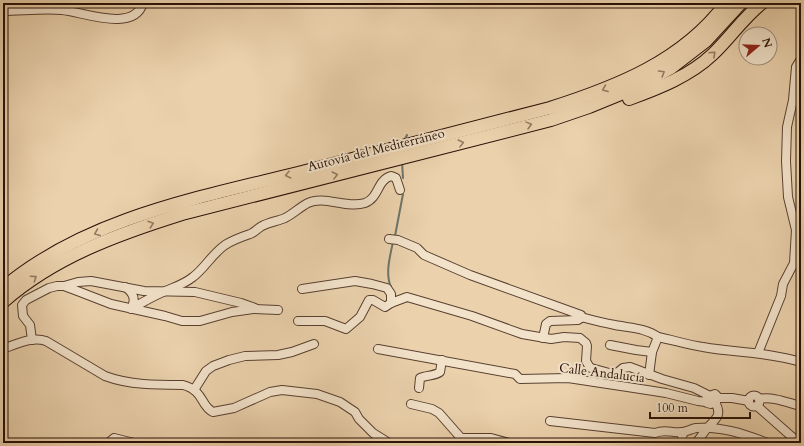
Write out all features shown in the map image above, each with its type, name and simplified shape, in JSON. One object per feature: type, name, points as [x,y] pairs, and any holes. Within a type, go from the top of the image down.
[{"type":"highway","points":[[630,79],[640,69],[681,40],[702,21],[718,3]]},
{"type":"highway","name":"Autovía del Mediterráneo","points":[[490,130],[588,96],[630,79],[655,65],[690,41],[726,3]]},
{"type":"highway","name":"Autovía del Mediterráneo","points":[[3,288],[20,274],[48,257],[94,234],[163,208],[228,196],[490,130],[551,120],[589,107],[633,90],[671,68],[706,41],[741,3]]},
{"type":"highway","points":[[589,107],[599,107],[619,103],[663,86],[695,69],[713,54],[741,22],[762,3]]},
{"type":"highway","name":"Autovía del Mediterráneo","points":[[3,302],[45,271],[62,261],[104,241],[228,196]]},
{"type":"street","points":[[3,11],[61,10],[118,20],[133,16],[138,12],[143,3]]},
{"type":"street","points":[[758,353],[781,296],[782,284],[794,264],[796,230],[788,197],[786,161],[787,127],[793,100],[796,67],[801,60]]},
{"type":"street","points":[[131,309],[192,278],[224,245],[292,214],[308,203],[323,201],[354,204],[366,202],[378,192],[382,181],[391,176],[396,178],[400,190]]},
{"type":"street","points":[[389,238],[417,248],[424,255],[470,275],[579,313],[581,317],[643,330],[653,333],[658,337],[703,347],[782,356],[801,362]]},
{"type":"street","points":[[32,340],[30,325],[23,316],[22,312],[24,302],[49,288],[78,282],[91,281],[164,292],[195,292],[259,309]]},
{"type":"street","points":[[302,289],[361,282],[387,288],[391,294],[388,310],[393,313]]},
{"type":"street","points":[[64,286],[111,304],[182,321],[200,321],[232,312],[259,309],[278,310]]},
{"type":"street","points":[[125,287],[133,294],[134,303],[131,309]]},
{"type":"street","points":[[298,321],[325,321],[346,328],[360,317],[370,300],[373,300],[383,307],[407,297],[466,314],[522,334],[551,339],[577,337],[583,340],[587,346],[587,364],[591,368],[613,374],[623,368],[630,367],[649,375],[694,388],[712,399],[749,400],[754,396],[758,403],[799,443]]},
{"type":"street","points":[[543,338],[546,324],[550,321],[578,320],[581,317]]},
{"type":"street","points":[[649,375],[652,352],[658,337]]},
{"type":"street","points":[[3,349],[23,342],[42,339],[104,376],[115,380],[183,385],[197,392],[209,410],[213,412],[234,408],[270,392],[282,390],[318,394],[340,402],[355,412],[373,434],[389,443]]},
{"type":"street","points":[[194,390],[206,371],[213,366],[245,356],[278,355],[292,352],[314,344]]},
{"type":"street","points":[[610,345],[652,352]]},
{"type":"street","name":"Calle Andalucía","points":[[378,349],[515,374],[520,379],[568,378],[712,399]]},
{"type":"street","points":[[419,388],[420,378],[440,372],[442,360]]},
{"type":"street","points":[[758,403],[766,398],[772,398],[801,406]]},
{"type":"street","points":[[696,443],[707,428],[716,421],[718,416],[718,411],[712,399]]},
{"type":"street","points":[[411,404],[432,409],[440,414],[461,438],[492,438],[508,443]]},
{"type":"street","points":[[550,421],[655,434],[662,430],[683,432],[687,430],[719,428],[745,434],[768,443]]},
{"type":"street","points":[[681,443],[683,432]]},
{"type":"street","points":[[108,443],[114,438],[134,443]]},
{"type":"waterway","points":[[404,141],[407,135]]},
{"type":"waterway","points":[[402,162],[403,178]]},
{"type":"waterway","points":[[395,236],[403,194]]},
{"type":"waterway","points":[[391,287],[388,271],[393,242]]}]
